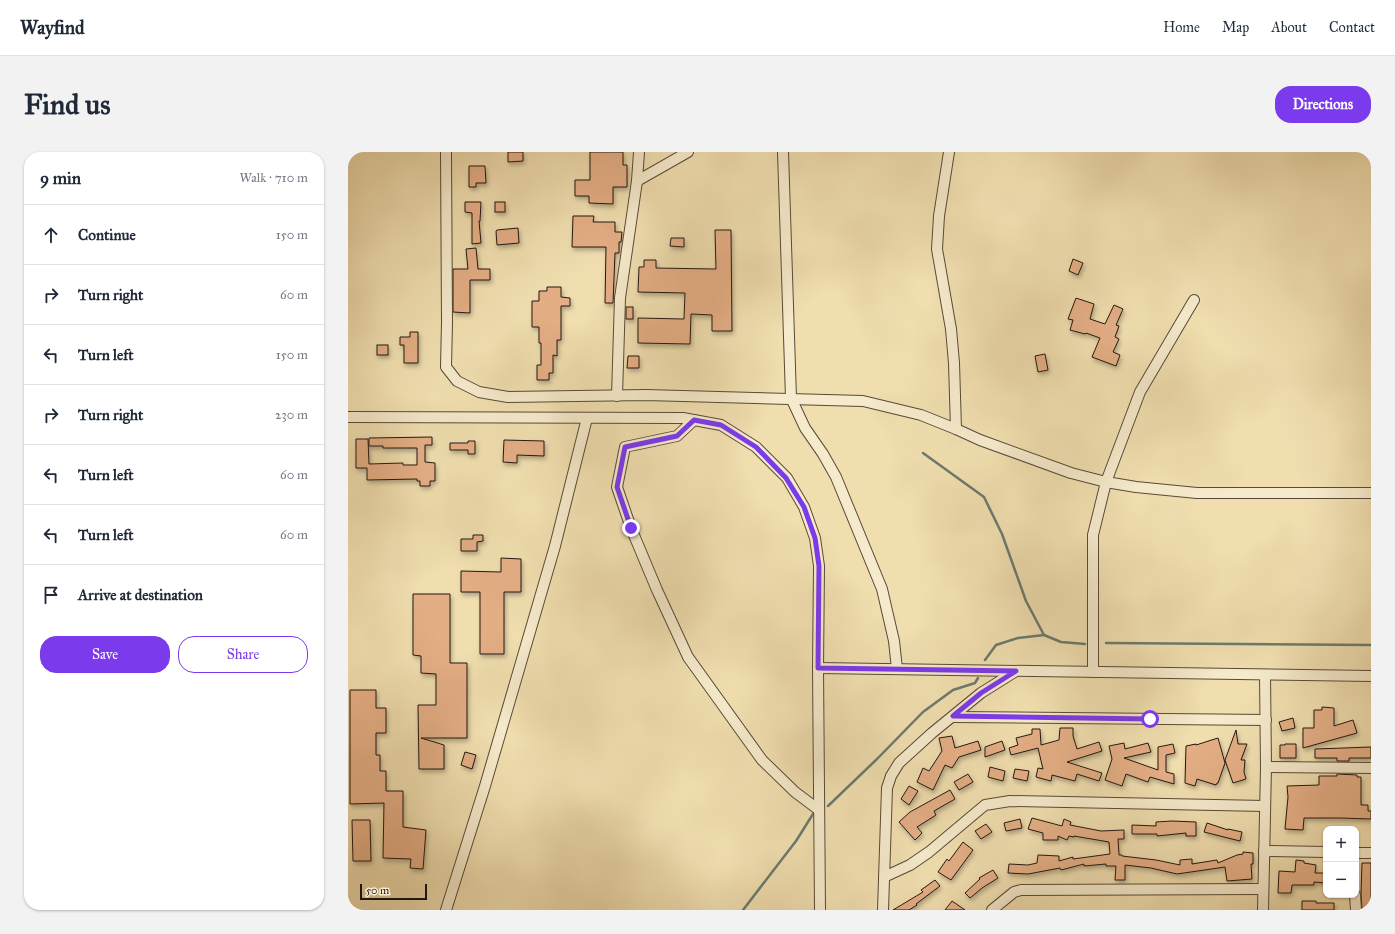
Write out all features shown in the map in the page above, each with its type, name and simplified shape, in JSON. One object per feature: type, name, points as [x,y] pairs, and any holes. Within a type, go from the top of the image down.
[{"type":"street","points":[[446,152],[446,367],[457,381],[479,392],[508,397],[617,396],[791,398],[863,401],[921,415],[980,440],[1071,473],[1106,482],[1136,487],[1197,493],[1371,493]]},
{"type":"street","points":[[617,396],[620,298],[637,181],[639,152]]},
{"type":"street","points":[[637,181],[688,152]]},
{"type":"street","points":[[783,152],[791,398],[805,428],[823,454],[836,477],[882,589],[894,641],[897,669]]},
{"type":"street","points":[[949,152],[937,249],[951,329],[954,363],[956,429]]},
{"type":"street","points":[[1093,672],[1094,535],[1106,482],[1140,392],[1194,300]]},
{"type":"street","points":[[348,417],[683,418],[721,425],[756,447],[786,478],[804,507],[815,538],[819,566],[818,668],[820,910]]},
{"type":"street","points":[[446,910],[485,786],[555,546],[587,418]]},
{"type":"street","points":[[694,420],[677,436],[625,447],[617,487],[631,528],[657,590],[688,657],[762,760],[795,792],[819,810]]},
{"type":"street","points":[[818,668],[1371,676]]},
{"type":"street","points":[[883,910],[887,788],[891,776],[899,763],[939,726],[981,693],[1016,671]]},
{"type":"street","points":[[1262,910],[1266,767],[1265,675]]},
{"type":"street","points":[[953,716],[1266,720]]},
{"type":"street","points":[[1266,767],[1371,768]]},
{"type":"street","points":[[884,877],[910,865],[929,852],[985,805],[1010,801],[1265,806]]},
{"type":"street","points":[[1264,851],[1323,852]]},
{"type":"street","points":[[1359,853],[1371,853]]},
{"type":"street","points":[[992,910],[1014,892],[1021,890],[1263,889]]},
{"type":"street","points":[[1355,898],[1356,910]]},
{"type":"building","points":[[508,152],[523,152],[523,161],[508,162]]},
{"type":"building","points":[[590,152],[623,152],[623,165],[627,165],[627,187],[613,187],[613,204],[589,203],[589,196],[575,196],[575,180],[590,180]]},
{"type":"building","points":[[469,166],[485,166],[486,183],[476,183],[476,187],[469,187]]},
{"type":"building","points":[[465,202],[481,202],[479,221],[481,243],[472,244],[472,213],[465,212]]},
{"type":"building","points":[[495,202],[505,202],[505,212],[495,212]]},
{"type":"building","points":[[573,216],[594,216],[593,222],[615,222],[615,232],[622,232],[621,242],[619,242],[619,253],[615,253],[613,303],[605,303],[606,247],[572,247]]},
{"type":"building","points":[[518,228],[519,243],[497,245],[497,230]]},
{"type":"building","points":[[715,230],[731,230],[732,331],[712,331],[712,315],[691,314],[690,344],[638,343],[638,318],[684,319],[685,293],[638,292],[639,267],[644,267],[644,260],[656,260],[656,268],[716,269]]},
{"type":"building","points":[[671,238],[684,238],[684,247],[670,246]]},
{"type":"building","points":[[476,248],[478,269],[490,269],[490,280],[470,280],[470,313],[453,312],[453,269],[468,269],[466,249]]},
{"type":"building","points":[[1073,259],[1083,263],[1078,275],[1069,271]]},
{"type":"building","points":[[547,287],[561,287],[561,297],[570,298],[570,306],[561,306],[561,340],[557,340],[557,356],[553,355],[553,373],[549,373],[549,380],[537,380],[537,365],[541,365],[541,343],[539,343],[539,327],[532,327],[532,301],[539,301],[539,291],[547,291]]},
{"type":"building","points":[[1076,298],[1094,304],[1090,319],[1105,324],[1114,305],[1123,309],[1116,325],[1119,326],[1115,337],[1119,339],[1113,352],[1120,355],[1116,366],[1092,357],[1100,338],[1086,333],[1070,330],[1073,320],[1068,319]]},
{"type":"building","points":[[626,307],[633,307],[633,319],[626,319]]},
{"type":"building","points":[[410,332],[418,332],[418,363],[404,363],[404,345],[400,345],[400,337],[410,337]]},
{"type":"building","points":[[377,345],[388,345],[388,355],[377,355]]},
{"type":"building","points":[[1045,354],[1048,370],[1038,372],[1035,356]]},
{"type":"building","points":[[628,356],[639,356],[639,368],[627,368]]},
{"type":"building","points":[[432,437],[432,445],[425,445],[425,462],[435,463],[435,481],[430,481],[430,486],[420,486],[420,481],[417,481],[417,479],[367,480],[367,468],[356,468],[356,439],[368,439],[369,464],[403,463],[403,465],[417,465],[417,448],[383,448],[383,446],[369,446],[369,438]]},
{"type":"building","points":[[504,440],[544,441],[544,456],[517,455],[517,463],[503,462]]},
{"type":"building","points":[[468,441],[475,441],[475,454],[468,454],[468,450],[450,450],[450,443],[468,443]]},
{"type":"building","points":[[473,535],[483,535],[483,541],[477,542],[477,551],[461,551],[461,539],[473,539]]},
{"type":"building","points":[[501,558],[521,559],[521,592],[504,592],[504,654],[480,654],[480,592],[461,592],[461,571],[501,572]]},
{"type":"building","points":[[413,594],[450,594],[450,663],[467,663],[467,738],[421,738],[444,745],[444,769],[419,769],[418,705],[436,705],[436,674],[421,673],[421,656],[413,655]]},
{"type":"building","points":[[350,690],[376,690],[376,708],[386,708],[386,733],[376,733],[376,755],[380,755],[380,771],[386,771],[386,791],[403,791],[403,827],[426,830],[423,869],[410,868],[411,859],[383,858],[384,803],[350,804]]},
{"type":"building","points":[[1322,707],[1334,708],[1334,726],[1353,720],[1357,733],[1303,748],[1303,728],[1314,728],[1314,710],[1322,710]]},
{"type":"building","points":[[1293,718],[1295,728],[1282,731],[1279,722]]},
{"type":"building","points":[[1060,728],[1073,728],[1073,736],[1077,749],[1099,742],[1102,751],[1067,762],[1102,773],[1099,781],[1077,774],[1075,781],[1052,775],[1051,781],[1036,777],[1038,768],[1043,769],[1038,748],[1011,755],[1009,748],[1018,745],[1016,738],[1032,734],[1032,729],[1040,729],[1041,745],[1059,740]]},
{"type":"building","points":[[1236,730],[1238,744],[1247,744],[1241,760],[1245,760],[1244,772],[1246,779],[1233,783],[1225,760]]},
{"type":"building","points":[[952,736],[955,748],[978,741],[981,750],[959,757],[952,768],[945,765],[933,790],[917,782],[923,768],[929,771],[942,751],[939,738]]},
{"type":"building","points":[[1218,738],[1225,763],[1218,783],[1216,785],[1197,779],[1195,786],[1185,783],[1186,746],[1196,745]]},
{"type":"building","points":[[1002,741],[1005,750],[985,757],[985,747]]},
{"type":"building","points":[[1124,743],[1125,749],[1148,743],[1151,752],[1124,758],[1158,770],[1158,747],[1173,744],[1175,753],[1166,755],[1166,772],[1174,774],[1174,784],[1150,777],[1148,782],[1126,774],[1122,786],[1105,780],[1112,759],[1109,746]]},
{"type":"building","points":[[1296,744],[1296,758],[1280,758],[1280,745]]},
{"type":"building","points":[[1371,747],[1371,758],[1349,758],[1349,761],[1337,761],[1337,758],[1315,758],[1315,749]]},
{"type":"building","points":[[465,752],[476,755],[472,769],[461,765]]},
{"type":"building","points":[[990,767],[1005,771],[1003,781],[988,777]]},
{"type":"building","points":[[1015,769],[1029,771],[1027,781],[1013,778]]},
{"type":"building","points":[[968,774],[973,782],[959,790],[954,782]]},
{"type":"building","points":[[1337,774],[1357,775],[1357,777],[1361,777],[1361,805],[1368,805],[1368,811],[1371,811],[1371,819],[1304,818],[1303,830],[1285,829],[1288,797],[1287,786],[1319,785],[1319,776],[1337,776]]},
{"type":"building","points":[[909,786],[918,791],[909,805],[901,799]]},
{"type":"building","points":[[950,790],[955,799],[934,811],[936,815],[917,827],[922,833],[915,840],[899,822],[910,812]]},
{"type":"building","points":[[1032,818],[1062,826],[1064,819],[1071,822],[1070,825],[1101,831],[1124,830],[1124,839],[1118,839],[1119,855],[1122,856],[1156,860],[1180,865],[1180,860],[1192,859],[1192,864],[1217,860],[1218,863],[1243,854],[1243,852],[1253,853],[1253,864],[1251,864],[1252,879],[1227,881],[1225,867],[1177,874],[1151,868],[1125,865],[1125,880],[1115,880],[1116,866],[1106,866],[1106,864],[1084,866],[1084,864],[1061,870],[1060,868],[1028,874],[1008,873],[1009,864],[1028,865],[1037,863],[1038,855],[1059,856],[1059,861],[1073,857],[1073,859],[1110,854],[1109,842],[1074,836],[1069,836],[1067,840],[1058,836],[1058,840],[1043,840],[1043,833],[1028,829]]},
{"type":"building","points":[[1020,819],[1022,828],[1006,831],[1004,823]]},
{"type":"building","points":[[352,820],[370,820],[371,861],[353,861]]},
{"type":"building","points":[[1156,822],[1196,822],[1196,836],[1186,836],[1186,833],[1157,836],[1157,834],[1132,834],[1132,825],[1156,826]]},
{"type":"building","points":[[1207,823],[1228,830],[1242,832],[1240,841],[1204,832]]},
{"type":"building","points":[[986,824],[992,832],[981,839],[975,831]]},
{"type":"building","points":[[963,842],[973,850],[951,880],[938,872],[947,859],[949,861]]},
{"type":"building","points":[[1296,860],[1316,865],[1315,873],[1323,873],[1323,883],[1314,882],[1314,885],[1292,885],[1291,893],[1278,893],[1279,871],[1295,872]]},
{"type":"building","points":[[1362,863],[1371,863],[1371,909],[1362,909]]},
{"type":"building","points":[[993,870],[998,878],[970,898],[965,893],[980,879],[979,878]]},
{"type":"building","points":[[935,880],[940,886],[916,904],[917,905],[909,910],[893,910],[923,892],[921,890]]},
{"type":"building","points":[[952,901],[965,910],[945,910]]},
{"type":"building","points":[[1302,901],[1334,903],[1334,910],[1302,910]]},
{"type":"waterway","points":[[923,453],[984,497],[1002,534],[1026,601],[1044,635],[1061,642],[1085,644]]},
{"type":"waterway","points":[[985,660],[996,645],[1018,638],[1044,635]]},
{"type":"waterway","points":[[1106,643],[1371,645]]},
{"type":"waterway","points":[[828,806],[923,712],[953,690],[975,683],[978,678]]},
{"type":"waterway","points":[[743,910],[796,841],[813,814]]},
{"type":"route","points":[[631,528],[617,487],[625,447],[677,436],[694,420],[721,425],[756,447],[786,478],[804,507],[815,538],[819,566],[820,602],[818,668],[1016,671],[981,693],[953,716],[1150,719]]}]
